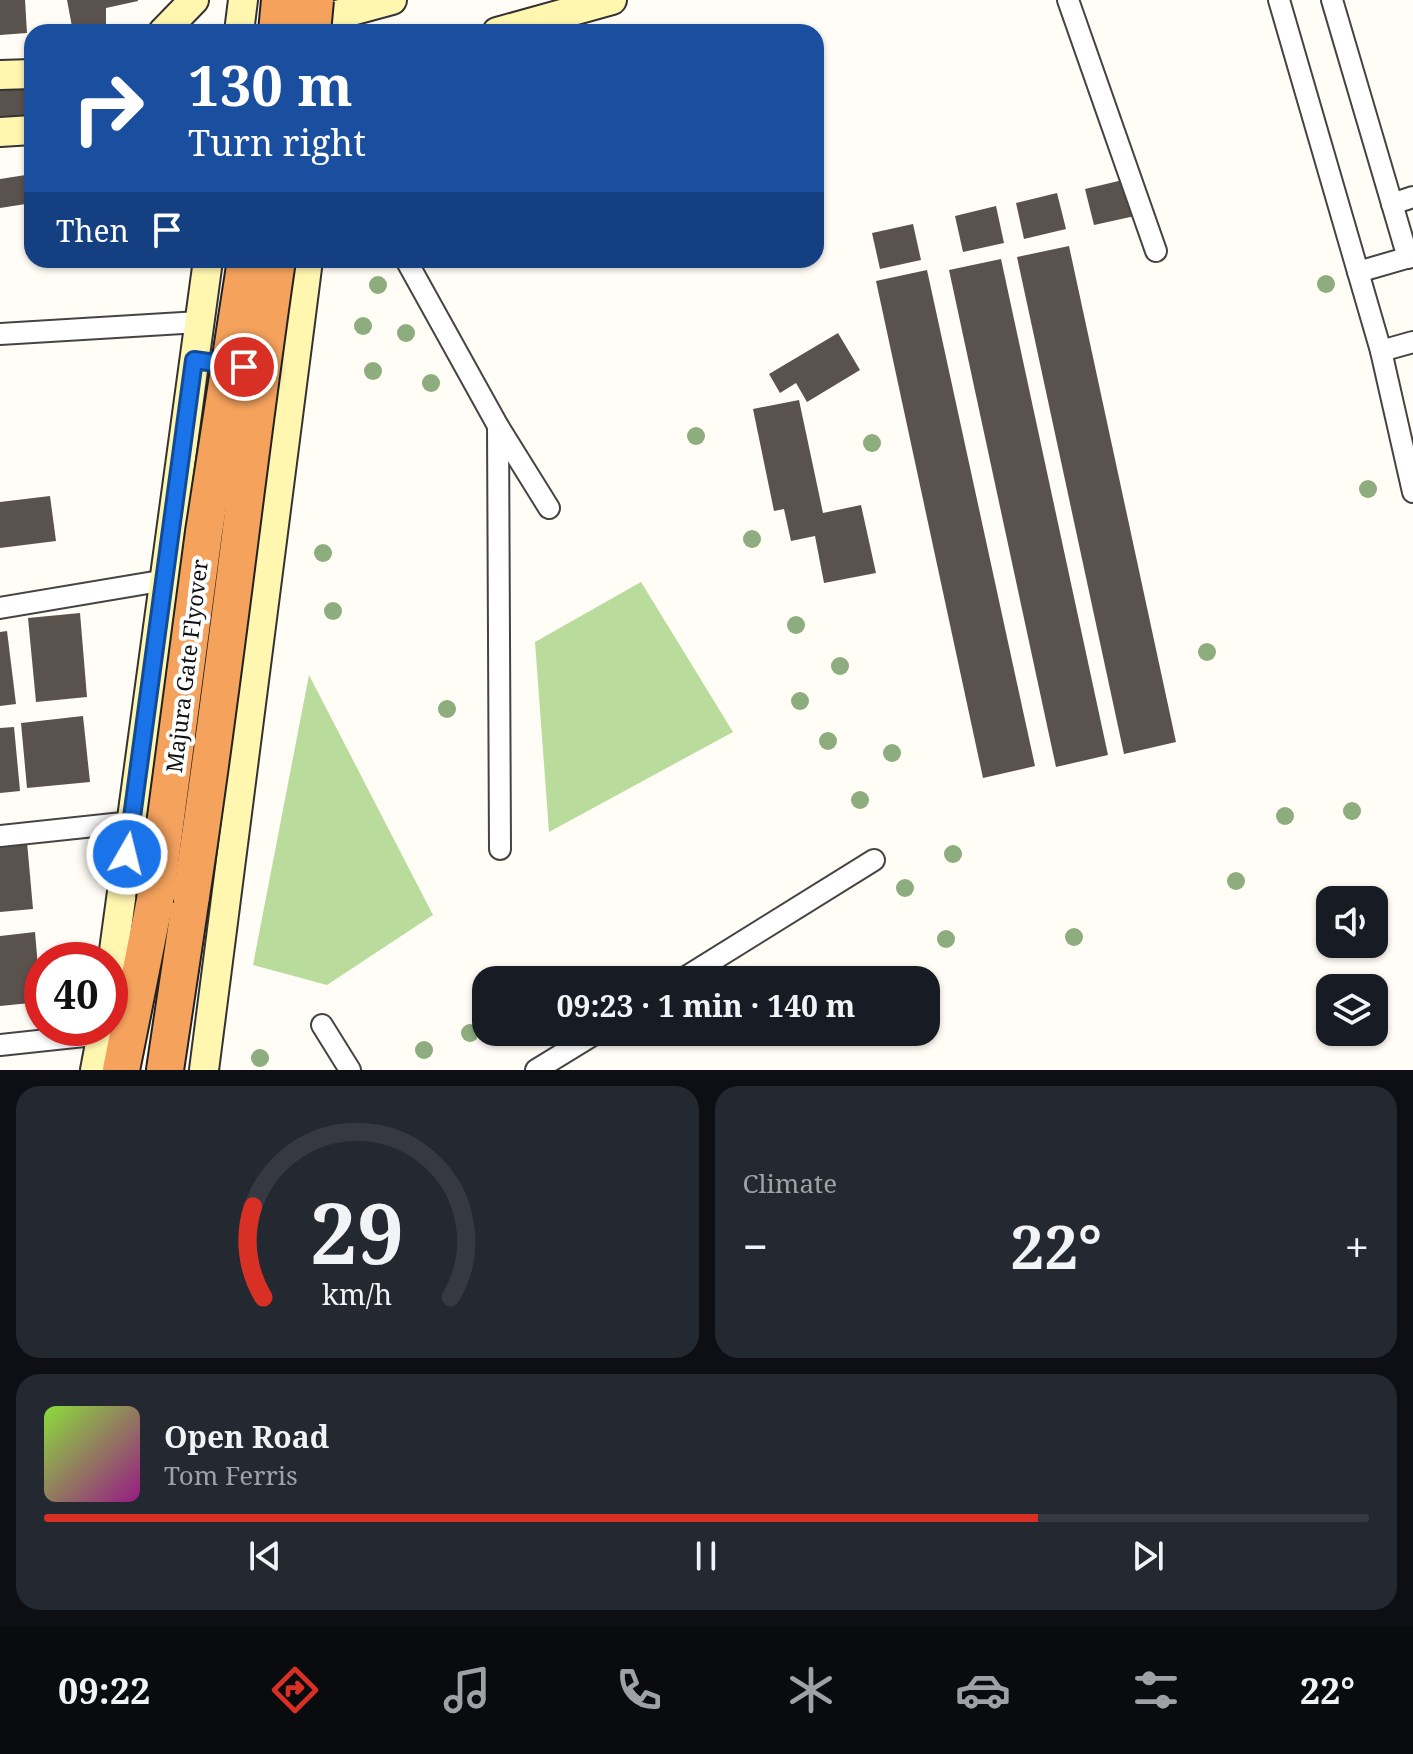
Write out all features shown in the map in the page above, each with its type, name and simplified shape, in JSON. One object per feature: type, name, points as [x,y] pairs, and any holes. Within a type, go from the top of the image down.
[{"type":"highway","points":[[277,24],[280,0]]},
{"type":"highway","name":"Majura Gate Flyover","points":[[121,1070],[155,900],[204,532],[245,268]]},
{"type":"highway","name":"Majura Gate Flyover","points":[[165,1070],[211,768],[250,440],[276,268]]},
{"type":"street","points":[[171,24],[194,0]]},
{"type":"street","points":[[240,24],[243,0]]},
{"type":"street","points":[[303,24],[392,0]]},
{"type":"street","points":[[526,24],[612,0]]},
{"type":"street","points":[[1068,0],[1156,251]]},
{"type":"street","points":[[1279,0],[1381,351],[1413,492]]},
{"type":"street","points":[[1332,0],[1410,257],[1358,272]]},
{"type":"street","points":[[0,75],[24,74]]},
{"type":"street","points":[[0,132],[24,130]]},
{"type":"street","points":[[1392,204],[1413,197]]},
{"type":"street","points":[[190,268],[200,313]]},
{"type":"street","points":[[115,942],[207,268]]},
{"type":"street","points":[[204,1070],[307,268]]},
{"type":"street","points":[[410,268],[498,426],[549,508]]},
{"type":"street","points":[[0,334],[200,313]]},
{"type":"street","points":[[1381,351],[1413,342]]},
{"type":"street","points":[[194,360],[293,373]]},
{"type":"street","points":[[498,426],[500,849]]},
{"type":"street","points":[[0,608],[166,580]]},
{"type":"street","points":[[0,836],[132,822]]},
{"type":"street","points":[[704,966],[874,860]]},
{"type":"street","points":[[322,1025],[350,1070]]},
{"type":"street","points":[[0,1045],[24,1042]]},
{"type":"street","points":[[95,1070],[100,1046]]},
{"type":"street","points":[[539,1069],[576,1046]]},
{"type":"green space","points":[[641,582],[733,732],[549,832],[535,642]]},
{"type":"green space","points":[[309,675],[433,915],[327,985],[253,965]]},
{"type":"building","points":[[0,0],[25,0],[24,33],[0,35]]},
{"type":"building","points":[[67,0],[138,0],[106,8],[106,24],[72,24]]},
{"type":"building","points":[[24,68],[24,143],[0,144],[0,69]]},
{"type":"building","points":[[24,175],[24,204],[0,208],[0,179]]},
{"type":"building","points":[[1127,179],[1135,216],[1094,225],[1085,189]]},
{"type":"building","points":[[1057,193],[1066,229],[1024,239],[1016,203]]},
{"type":"building","points":[[996,206],[1004,243],[963,252],[955,216]]},
{"type":"building","points":[[913,224],[921,260],[880,269],[872,233]]},
{"type":"building","points":[[1069,246],[1176,742],[1124,754],[1017,257]]},
{"type":"building","points":[[1001,259],[1108,755],[1056,767],[949,270]]},
{"type":"building","points":[[927,270],[1035,766],[983,778],[876,281]]},
{"type":"building","points":[[838,333],[860,370],[807,402],[796,383],[780,393],[769,374]]},
{"type":"building","points":[[799,400],[823,513],[861,505],[876,573],[824,583],[815,536],[791,541],[784,509],[774,511],[753,409]]},
{"type":"building","points":[[50,496],[56,541],[0,548],[0,502]]},
{"type":"building","points":[[80,613],[87,697],[36,702],[28,618]]},
{"type":"building","points":[[7,631],[16,704],[0,706],[0,632]]},
{"type":"building","points":[[83,716],[90,782],[27,788],[21,723]]},
{"type":"building","points":[[14,727],[20,791],[0,793],[0,728]]},
{"type":"building","points":[[27,842],[33,909],[0,912],[0,844]]},
{"type":"building","points":[[35,932],[36,942],[24,942],[24,1004],[0,1006],[0,936]]},
{"type":"route","points":[[127,854],[194,360],[244,367]]}]
